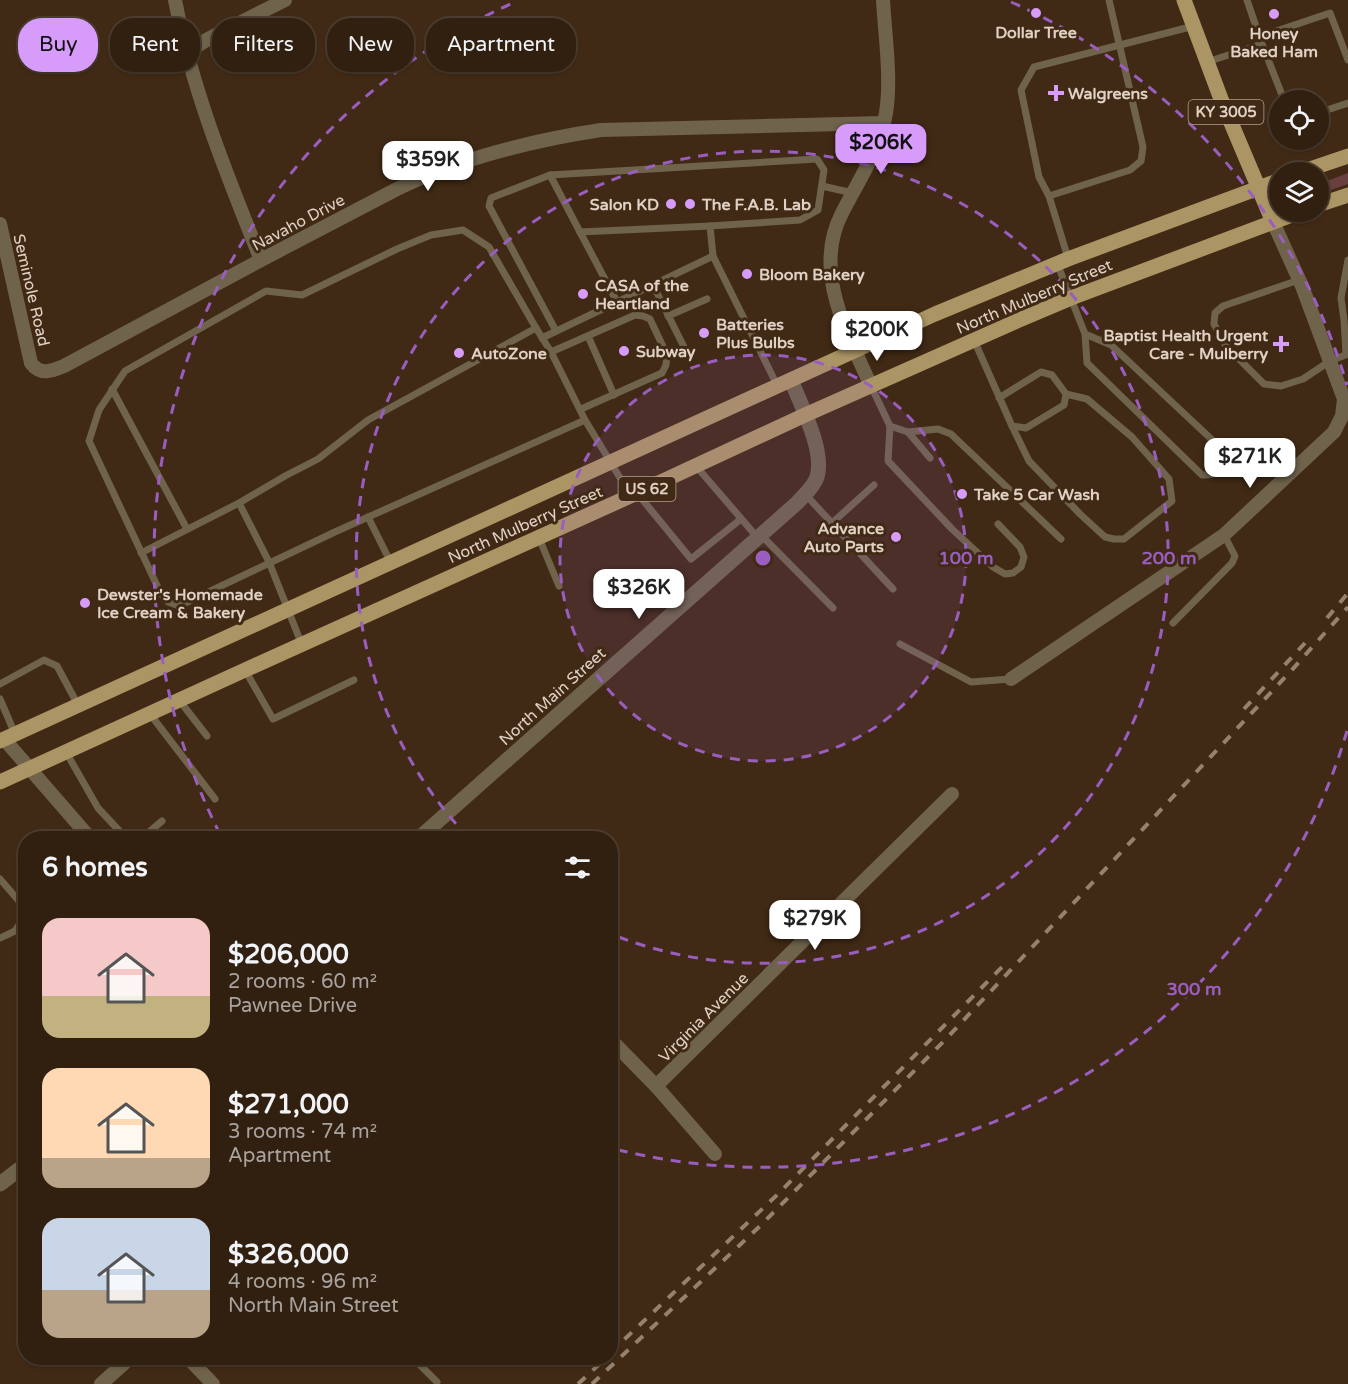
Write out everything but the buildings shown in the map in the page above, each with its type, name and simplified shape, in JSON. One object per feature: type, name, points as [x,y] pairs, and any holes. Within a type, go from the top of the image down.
[{"type":"main road","name":"KY 3005","points":[[1184,0],[1269,213]]},
{"type":"main road","points":[[1329,162],[1348,156]]},
{"type":"main road","name":"North Mulberry Street","points":[[6,738],[935,314],[1063,261],[1269,184]]},
{"type":"main road","points":[[1329,201],[1348,195]]},
{"type":"main road","name":"North Mulberry Street","points":[[0,782],[974,340],[1071,298],[1273,222]]},
{"type":"street","points":[[175,0],[179,18]]},
{"type":"street","points":[[200,44],[285,0]]},
{"type":"street","points":[[871,386],[838,308],[830,266],[834,236],[840,216],[868,165],[884,123],[888,88],[883,0]]},
{"type":"street","points":[[192,72],[223,165],[261,260]]},
{"type":"street","name":"Navaho Drive","points":[[31,363],[35,369],[42,372],[50,372],[64,366],[417,179],[472,160],[565,135],[601,130],[884,123]]},
{"type":"street","points":[[1011,679],[1224,535],[1334,432],[1342,416],[1344,399],[1299,280],[1273,222]]},
{"type":"street","name":"Seminole Road","points":[[0,224],[31,363]]},
{"type":"street","name":"North Main Street","points":[[427,831],[805,494],[816,479],[819,467],[818,456],[805,415],[784,383]]},
{"type":"street","points":[[6,738],[29,769],[84,831]]},
{"type":"street","name":"Virginia Avenue","points":[[656,1086],[952,794]]},
{"type":"street","points":[[618,1047],[656,1086],[715,1154]]},
{"type":"street","points":[[0,1184],[18,1170]]},
{"type":"street","points":[[101,1384],[122,1365]]},
{"type":"street","points":[[195,1365],[213,1384]]},
{"type":"lane","points":[[1049,196],[1130,170],[1141,161],[1143,147],[1109,0]]},
{"type":"lane","points":[[1247,0],[1260,41],[1280,90]]},
{"type":"lane","points":[[1207,62],[1330,13],[1348,60]]},
{"type":"lane","points":[[1085,334],[1111,345],[1224,451],[1226,458],[1221,469],[1210,476],[1202,475],[1087,363],[1085,334],[1071,298],[1049,196],[1039,177],[1021,90],[1034,67],[1194,26]]},
{"type":"lane","points":[[1329,109],[1348,103]]},
{"type":"lane","points":[[556,331],[489,206],[491,198],[550,175],[816,159],[824,170],[818,210],[800,220],[580,232]]},
{"type":"lane","points":[[550,175],[617,302]]},
{"type":"lane","points":[[822,186],[853,193]]},
{"type":"lane","points":[[710,226],[713,256],[784,383]]},
{"type":"lane","points":[[585,420],[269,562],[179,606],[168,602],[161,594],[89,441],[99,410],[125,370],[266,291],[302,295],[431,235],[463,230],[489,247],[551,352],[585,420],[612,462],[634,494],[691,559],[741,519]]},
{"type":"lane","points":[[542,338],[713,256]]},
{"type":"lane","points":[[1299,280],[1223,306],[1215,313],[1214,324],[1226,346],[1264,384],[1281,386],[1303,379],[1330,361],[1347,354],[1341,298],[1348,260]]},
{"type":"lane","points":[[653,285],[689,357]]},
{"type":"lane","points":[[668,316],[707,299]]},
{"type":"lane","points":[[551,352],[635,315],[650,319],[667,355],[662,374],[581,409]]},
{"type":"lane","points":[[141,553],[318,459],[368,420],[536,328]]},
{"type":"lane","points":[[588,336],[614,395]]},
{"type":"lane","points":[[974,340],[999,398],[1029,461],[1105,537],[1124,538],[1172,501],[1169,479],[1132,437],[1087,399],[1066,394],[1052,375],[1041,372],[999,398]]},
{"type":"lane","points":[[871,386],[890,426],[888,461],[952,529],[993,567],[1005,574],[1013,573],[1021,567],[1024,557],[1020,547],[998,524]]},
{"type":"lane","points":[[112,389],[187,530]]},
{"type":"lane","points":[[1012,426],[1026,428],[1064,405],[1066,394]]},
{"type":"lane","points":[[890,426],[908,432],[938,429],[951,434],[1061,539]]},
{"type":"lane","points":[[908,432],[930,459]]},
{"type":"lane","points":[[696,465],[741,519],[833,608]]},
{"type":"lane","points":[[832,523],[874,485]]},
{"type":"lane","points":[[805,494],[893,589]]},
{"type":"lane","points":[[239,502],[269,562],[302,645]]},
{"type":"lane","points":[[368,517],[391,563]]},
{"type":"lane","points":[[1173,623],[1232,563],[1235,556],[1224,535]]},
{"type":"lane","points":[[539,538],[559,586]]},
{"type":"lane","points":[[900,644],[971,682],[1011,679]]},
{"type":"lane","points":[[0,684],[44,660],[57,666],[78,705]]},
{"type":"lane","points":[[245,670],[273,719],[354,680]]},
{"type":"lane","points":[[0,699],[6,738]]},
{"type":"lane","points":[[179,700],[207,736]]},
{"type":"lane","points":[[150,714],[215,799]]},
{"type":"lane","points":[[66,752],[98,808],[119,831]]},
{"type":"lane","points":[[150,831],[162,821]]},
{"type":"lane","points":[[0,879],[18,900]]},
{"type":"lane","points":[[0,938],[15,931],[18,926]]},
{"type":"lane","points":[[420,1365],[437,1382]]},
{"type":"shaded area","points":[[1348,173],[1348,184],[1329,191],[1329,180]]},
{"type":"railway","points":[[1327,618],[1348,593]]},
{"type":"railway","points":[[618,1360],[760,1226],[945,1040],[1291,671],[1348,607]]},
{"type":"railway","points":[[1244,709],[1305,643]]},
{"type":"railway","points":[[618,1345],[778,1194],[1004,965]]},
{"type":"railway","points":[[578,1384],[598,1365]]},
{"type":"railway","points":[[592,1384],[612,1365]]},
{"type":"place","name":"Dollar Tree","points":[[1036,13]]},
{"type":"place","name":"Honey Baked Ham","points":[[1274,14]]},
{"type":"place","name":"Walgreens","points":[[1056,93]]},
{"type":"place","name":"Salon KD","points":[[671,204]]},
{"type":"place","name":"The F.A.B. Lab","points":[[690,204]]},
{"type":"place","name":"Bloom Bakery","points":[[747,274]]},
{"type":"place","name":"CASA of the Heartland","points":[[583,294]]},
{"type":"place","name":"Batteries Plus Bulbs","points":[[704,333]]},
{"type":"place","name":"Baptist Health Urgent Care - Mulberry","points":[[1281,344]]},
{"type":"place","name":"Subway","points":[[624,351]]},
{"type":"place","name":"AutoZone","points":[[459,353]]},
{"type":"place","name":"Take 5 Car Wash","points":[[962,494]]},
{"type":"place","name":"Advance Auto Parts","points":[[896,537]]},
{"type":"place","name":"Dewster's Homemade Ice Cream & Bakery","points":[[85,603]]}]
